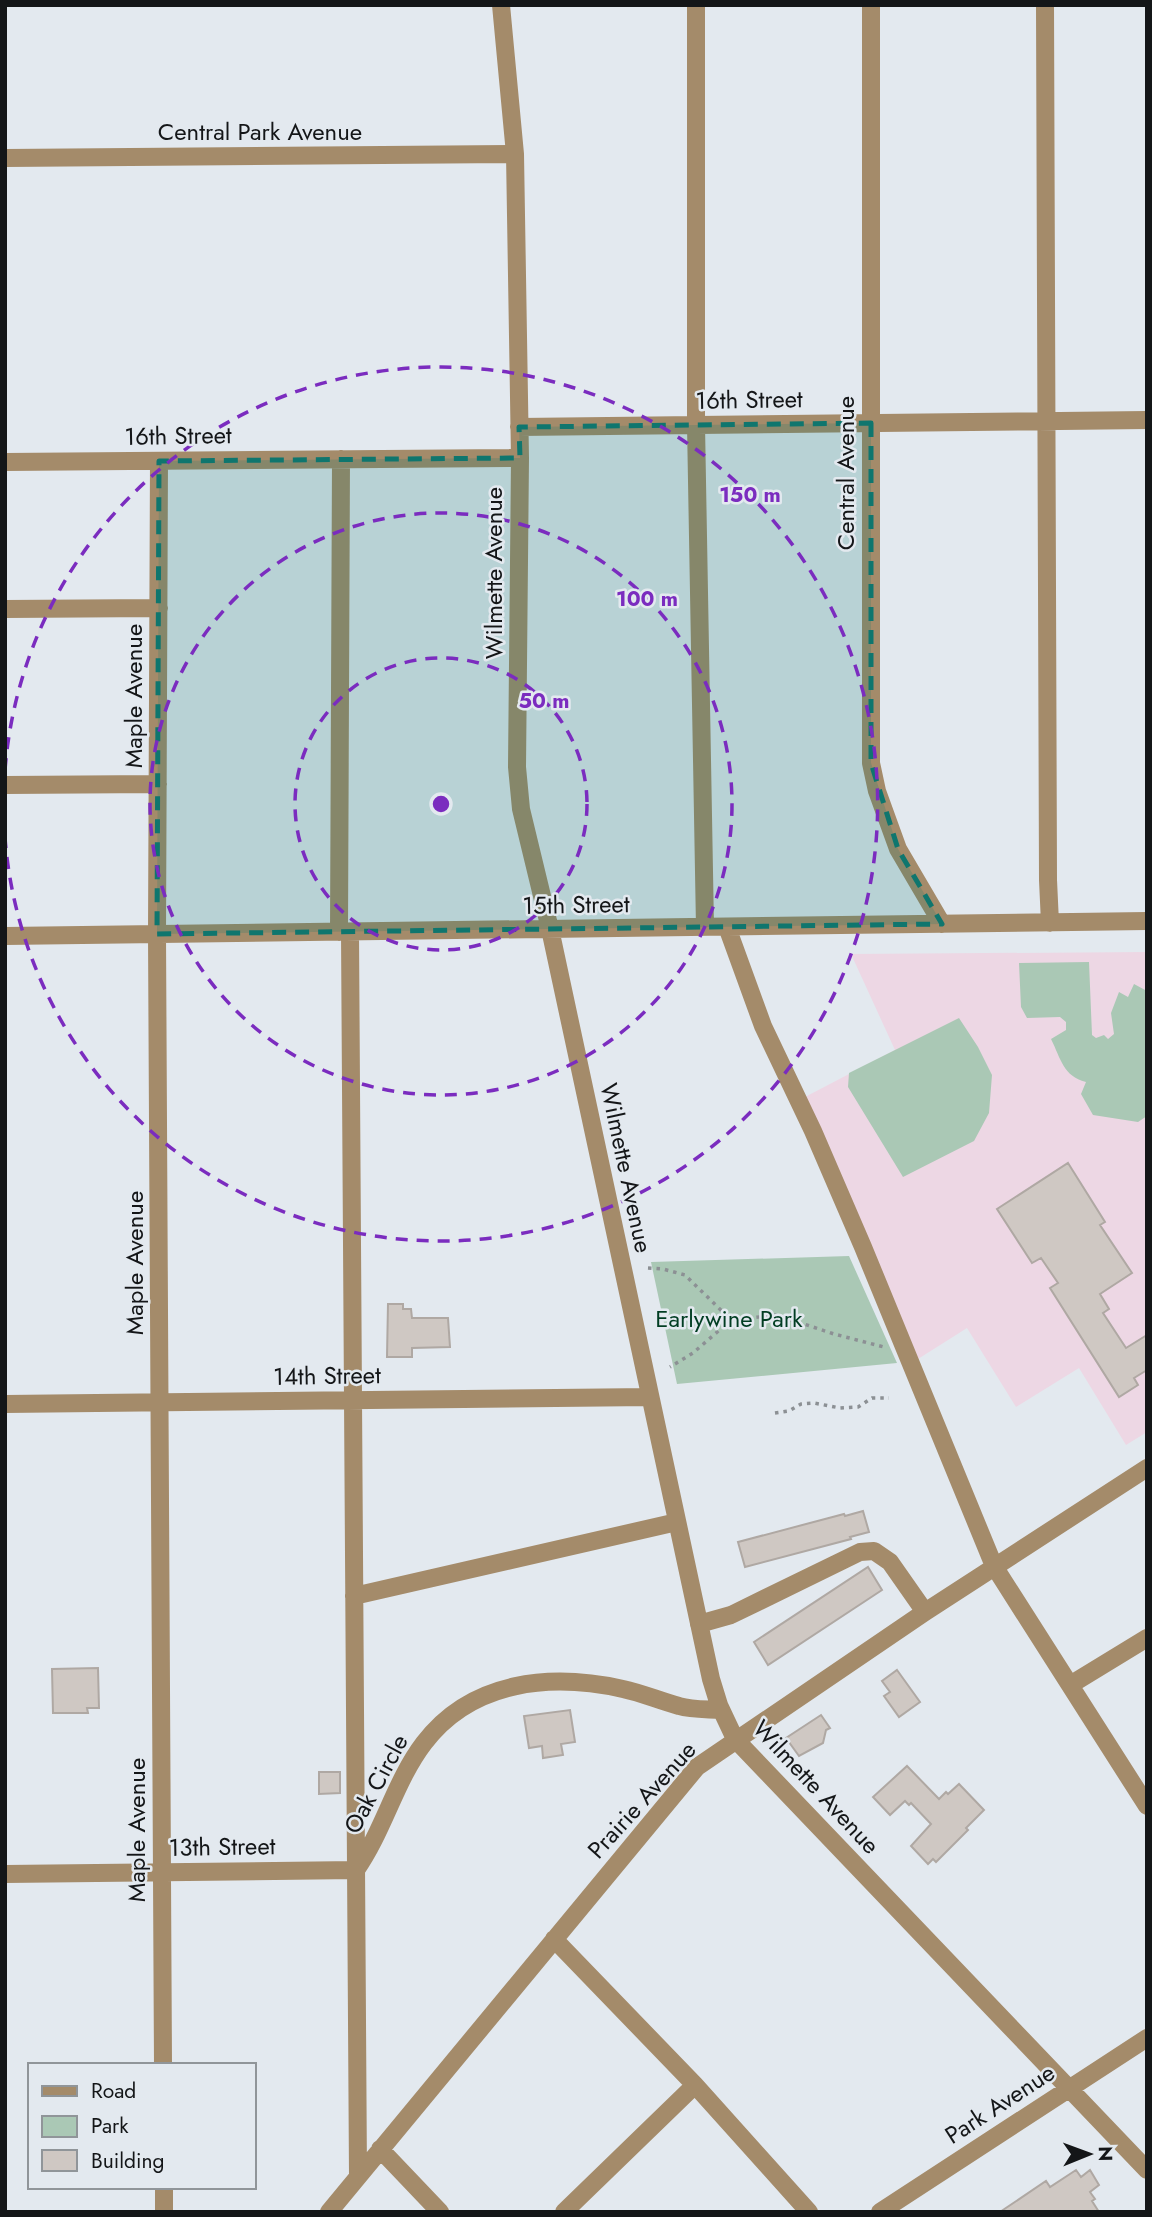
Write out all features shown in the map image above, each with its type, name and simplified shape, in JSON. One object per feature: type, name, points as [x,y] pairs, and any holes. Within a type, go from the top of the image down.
[{"type":"street","name":"Wilmette Avenue","points":[[501,5],[516,154],[520,458],[517,767],[521,809],[550,929],[711,1679],[721,1710],[735,1739],[1147,2170]]},
{"type":"street","points":[[696,5],[696,425],[705,928]]},
{"type":"street","name":"Central Avenue","points":[[871,5],[871,763],[877,791],[898,849],[942,924]]},
{"type":"street","points":[[1045,5],[1050,923]]},
{"type":"street","name":"Central Park Avenue","points":[[5,158],[516,154]]},
{"type":"street","name":"16th Street","points":[[519,427],[1147,420]]},
{"type":"street","name":"16th Street","points":[[5,462],[520,458]]},
{"type":"street","points":[[341,459],[344,932],[353,1401],[358,2176]]},
{"type":"street","name":"Maple Avenue","points":[[159,461],[157,934],[163,2063]]},
{"type":"street","points":[[5,609],[159,608]]},
{"type":"street","points":[[5,785],[158,784]]},
{"type":"street","name":"15th Street","points":[[5,936],[1147,921]]},
{"type":"street","points":[[727,927],[763,1026],[813,1131],[994,1566],[1070,1685],[1141,1783],[1147,1807]]},
{"type":"street","name":"14th Street","points":[[5,1404],[650,1397]]},
{"type":"street","name":"Prairie Avenue","points":[[328,2212],[697,1767],[994,1566],[1147,1468]]},
{"type":"street","points":[[354,1596],[677,1522]]},
{"type":"street","points":[[699,1624],[731,1615],[860,1552],[874,1551],[890,1562],[925,1612]]},
{"type":"street","points":[[1070,1685],[1147,1638]]},
{"type":"street","name":"Oak Circle","points":[[356,1870],[369,1852],[406,1772],[423,1744],[458,1709],[483,1696],[508,1687],[561,1680],[626,1689],[681,1707],[721,1710]]},
{"type":"street","name":"13th Street","points":[[5,1874],[356,1870]]},
{"type":"street","points":[[554,1939],[695,2085],[809,2212]]},
{"type":"street","name":"Park Avenue","points":[[880,2212],[1147,2038]]},
{"type":"street","points":[[564,2212],[695,2085]]},
{"type":"street","points":[[380,2149],[440,2212]]},
{"type":"street","points":[[164,2189],[164,2212]]},
{"type":"path","points":[[649,1268],[685,1275],[731,1320]]},
{"type":"path","points":[[670,1367],[693,1353],[731,1320],[777,1315],[834,1335],[899,1352],[905,1350]]},
{"type":"path","points":[[775,1413],[789,1411],[801,1404],[858,1407],[872,1398],[889,1398]]},
{"type":"highlighted area","points":[[871,423],[871,763],[898,849],[942,924],[157,934],[159,461],[520,458],[519,427]]},
{"type":"shaded area","points":[[1147,952],[1147,1432],[1126,1445],[1079,1368],[1016,1407],[967,1328],[918,1359],[805,1097],[895,1050],[851,954]]},
{"type":"green space","points":[[1089,962],[1092,1035],[1096,1038],[1104,1035],[1108,1039],[1114,1034],[1111,1013],[1119,992],[1128,997],[1134,984],[1147,991],[1147,1116],[1138,1122],[1093,1115],[1081,1094],[1086,1082],[1067,1071],[1051,1039],[1066,1030],[1066,1022],[1060,1017],[1027,1018],[1021,1007],[1019,963]]},
{"type":"green space","points":[[959,1018],[992,1075],[989,1113],[974,1141],[903,1177],[848,1087],[849,1073]]},
{"type":"green space","name":"Earlywine Park","points":[[849,1256],[897,1363],[677,1384],[651,1262]]},
{"type":"building","points":[[1068,1163],[1105,1222],[1100,1225],[1132,1273],[1100,1294],[1109,1309],[1103,1313],[1126,1348],[1147,1335],[1147,1370],[1134,1378],[1138,1385],[1119,1397],[1050,1288],[1058,1283],[1041,1258],[1032,1263],[997,1209]]},
{"type":"building","points":[[388,1304],[403,1304],[403,1309],[411,1309],[412,1318],[448,1318],[450,1347],[412,1348],[412,1357],[387,1357]]},
{"type":"building","points":[[863,1511],[869,1532],[745,1567],[738,1542]]},
{"type":"building","points":[[868,1567],[882,1590],[768,1665],[754,1642]]},
{"type":"building","points":[[98,1668],[99,1708],[87,1708],[88,1713],[53,1713],[52,1669]]},
{"type":"building","points":[[897,1670],[920,1702],[899,1717],[884,1696],[890,1692],[882,1681]]},
{"type":"building","points":[[570,1710],[575,1742],[561,1744],[563,1755],[543,1758],[542,1746],[529,1748],[524,1716]]},
{"type":"building","points":[[821,1715],[830,1728],[826,1730],[823,1743],[799,1756],[786,1738]]},
{"type":"building","points":[[907,1766],[939,1799],[959,1784],[984,1810],[936,1862],[933,1859],[928,1864],[911,1846],[931,1824],[911,1803],[909,1805],[905,1801],[890,1815],[873,1797]]},
{"type":"building","points":[[319,1772],[340,1772],[340,1793],[319,1794]]},
{"type":"building","points":[[1076,2170],[1081,2177],[1090,2170],[1099,2185],[1090,2192],[1099,2212],[1000,2212],[1046,2181],[1050,2187]]}]
